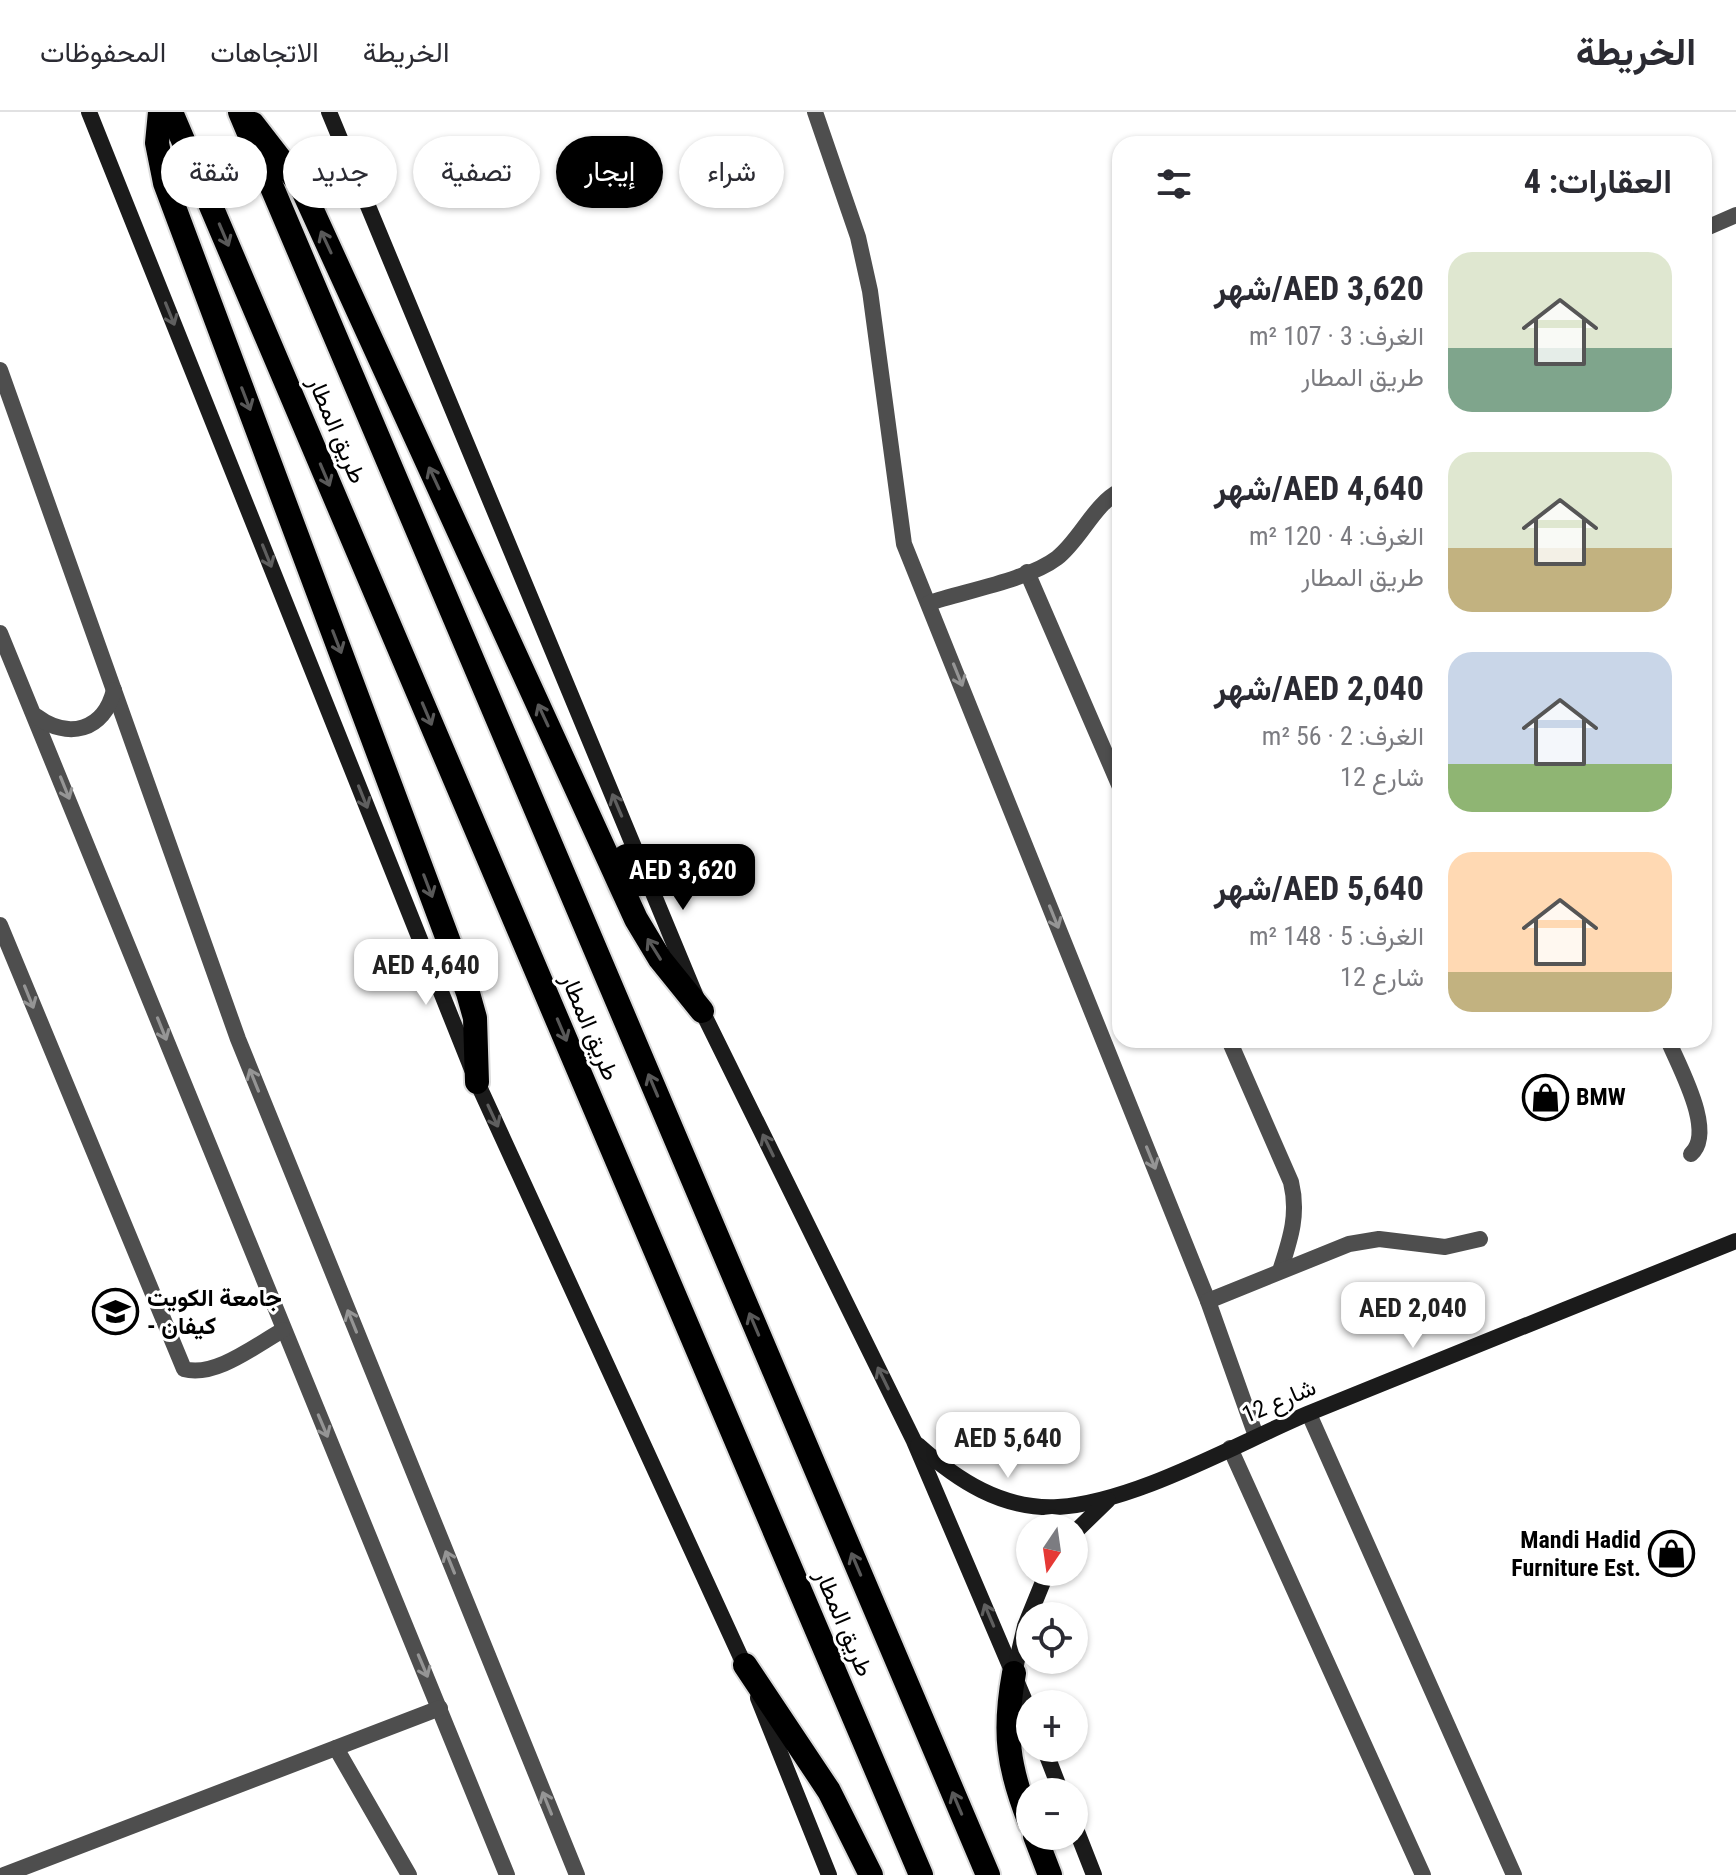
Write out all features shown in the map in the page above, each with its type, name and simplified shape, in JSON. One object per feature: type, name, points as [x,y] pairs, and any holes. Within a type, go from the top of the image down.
[{"type":"highway","points":[[160,112],[157,143],[165,183],[468,993],[475,1018],[477,1082]]},
{"type":"highway","name":"طريق المطار","points":[[171,112],[921,1875]]},
{"type":"highway","points":[[242,112],[284,160],[301,186],[636,919],[660,959],[702,1011]]},
{"type":"highway","name":"طريق المطار","points":[[242,112],[988,1875]]},
{"type":"highway","points":[[745,1665],[829,1791],[871,1875]]},
{"type":"highway","points":[[1014,1673],[1007,1728],[1008,1754],[1016,1788]]},
{"type":"highway","points":[[1040,1850],[1050,1875]]},
{"type":"main road","points":[[89,112],[477,1082],[745,1665],[829,1875]]},
{"type":"main road","points":[[329,112],[702,1011],[914,1441],[1021,1690]]},
{"type":"main road","name":"شارع 12","points":[[914,1441],[954,1477],[1002,1500],[1055,1507],[1108,1500],[1309,1414],[1736,1241]]},
{"type":"main road","name":"شارع 12","points":[[1088,1519],[1108,1500]]},
{"type":"main road","points":[[1014,1673],[1025,1626],[1041,1586]]},
{"type":"main road","points":[[1084,1850],[1094,1875]]},
{"type":"lane","points":[[815,112],[858,237],[870,291],[904,544],[1208,1301],[1256,1436]]},
{"type":"lane","points":[[1712,226],[1736,215]]},
{"type":"lane","points":[[0,370],[238,1039],[577,1875]]},
{"type":"lane","points":[[929,603],[1054,561],[1071,546],[1100,506],[1112,497]]},
{"type":"lane","points":[[1027,572],[1112,769]]},
{"type":"lane","points":[[0,633],[507,1875]]},
{"type":"lane","points":[[36,716],[66,732],[84,729],[99,720],[110,706],[114,690]]},
{"type":"lane","points":[[0,925],[184,1369],[195,1372],[215,1366],[283,1330]]},
{"type":"lane","points":[[1232,1048],[1291,1182],[1296,1204],[1295,1223],[1280,1271]]},
{"type":"lane","points":[[1671,1048],[1701,1123],[1700,1142],[1691,1154]]},
{"type":"lane","points":[[1208,1301],[1364,1241],[1394,1241],[1427,1248],[1480,1239]]},
{"type":"lane","points":[[1309,1414],[1514,1875]]},
{"type":"lane","points":[[1230,1448],[1423,1875]]},
{"type":"lane","points":[[4,1875],[440,1708]]},
{"type":"lane","points":[[336,1748],[409,1875]]},
{"type":"place","name":"BMW","points":[[1545,1097]]},
{"type":"place","name":"جامعة الكويت - كيفان","points":[[116,1312]]},
{"type":"place","name":"Mandi Hadid Furniture Est.","points":[[1672,1554]]}]
